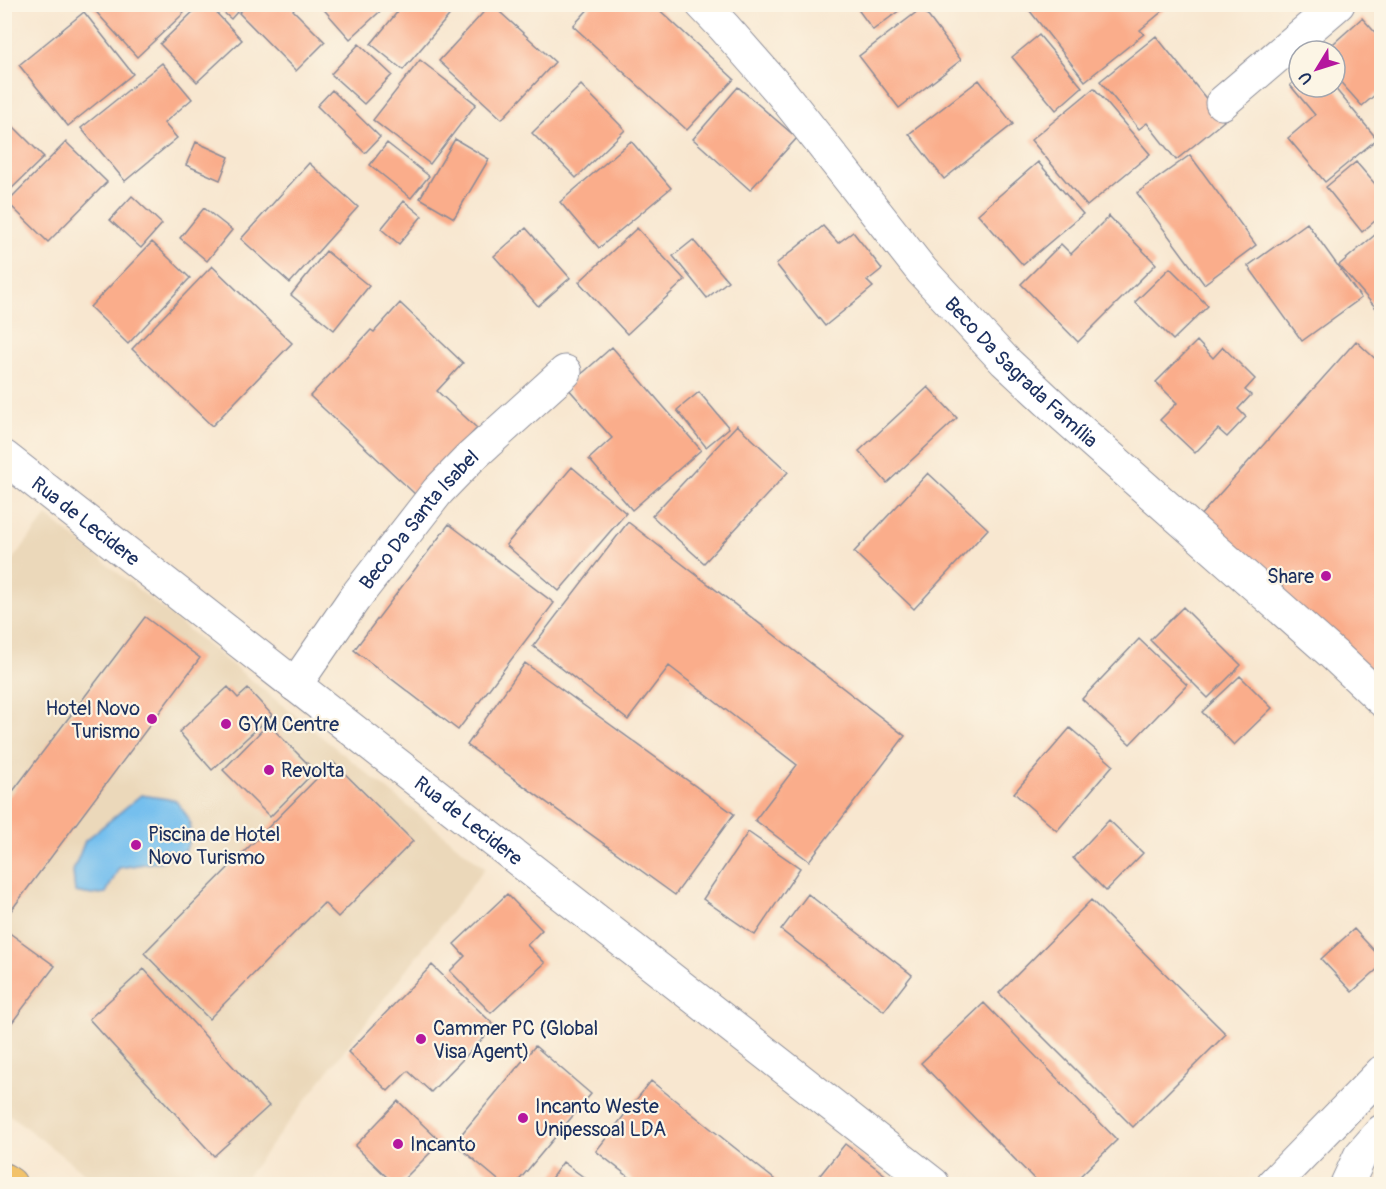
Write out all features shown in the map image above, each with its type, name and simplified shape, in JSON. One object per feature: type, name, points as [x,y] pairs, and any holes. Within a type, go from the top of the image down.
[{"type":"main road","points":[[4,1180],[10,1185]]},
{"type":"street","name":"Beco Da Sagrada Família","points":[[702,4],[781,92],[922,271],[1005,361],[1382,700]]},
{"type":"street","points":[[1222,102],[1338,4]]},
{"type":"street","name":"Beco Da Santa Isabel","points":[[295,685],[354,599],[438,491],[469,459],[565,372]]},
{"type":"street","name":"Rua de Lecidere","points":[[4,457],[933,1185]]},
{"type":"street","points":[[1273,1185],[1382,1072]]},
{"type":"street","points":[[1361,1178],[1360,1156],[1382,1131]]},
{"type":"shaded area","name":"Hotel Novo Turismo","points":[[47,516],[485,868],[241,1184],[98,1184],[5,1111],[4,570]]},
{"type":"water","name":"Piscina de Hotel Novo Turismo","points":[[141,795],[175,800],[190,823],[186,850],[163,861],[119,868],[106,893],[92,895],[75,892],[73,871],[85,841]]},
{"type":"building","points":[[89,4],[177,4],[184,13],[137,57]]},
{"type":"building","points":[[201,4],[208,4],[242,40],[197,82],[160,44]]},
{"type":"building","points":[[214,4],[244,4],[231,19]]},
{"type":"building","points":[[248,4],[299,4],[293,10],[325,42],[296,71],[239,13]]},
{"type":"building","points":[[319,4],[388,4],[350,39]]},
{"type":"building","points":[[404,4],[445,4],[453,11],[403,70],[371,44]]},
{"type":"building","points":[[491,4],[555,62],[502,119],[439,61]]},
{"type":"building","points":[[593,4],[653,4],[734,79],[687,130],[573,26]]},
{"type":"building","points":[[854,4],[908,4],[873,30]]},
{"type":"building","points":[[1028,4],[1171,4],[1140,30],[1144,34],[1085,81],[1026,6]]},
{"type":"building","points":[[922,8],[961,60],[899,108],[859,56]]},
{"type":"building","points":[[84,12],[133,74],[68,126],[19,65]]},
{"type":"building","points":[[1362,18],[1382,40],[1382,89],[1362,106],[1347,89],[1347,39],[1338,39]]},
{"type":"building","points":[[1039,35],[1082,87],[1056,110],[1012,57]]},
{"type":"building","points":[[1156,36],[1224,121],[1176,160],[1147,123],[1139,129],[1100,81]]},
{"type":"building","points":[[359,44],[392,75],[364,104],[331,74]]},
{"type":"building","points":[[420,60],[476,104],[430,164],[373,120]]},
{"type":"building","points":[[162,63],[192,99],[164,123],[177,138],[125,181],[81,128]]},
{"type":"building","points":[[979,80],[1013,124],[944,179],[909,134]]},
{"type":"building","points":[[581,85],[625,130],[576,178],[532,133]]},
{"type":"building","points":[[738,87],[797,138],[750,190],[693,139]]},
{"type":"building","points":[[1094,88],[1150,154],[1087,206],[1031,140]]},
{"type":"building","points":[[332,90],[380,137],[365,153],[317,106]]},
{"type":"building","points":[[1302,99],[1344,99],[1377,139],[1325,182],[1288,138],[1315,115]]},
{"type":"building","points":[[4,117],[44,157],[4,196]]},
{"type":"building","points":[[455,139],[489,159],[454,218],[420,198]]},
{"type":"building","points":[[631,141],[671,188],[599,248],[560,202]]},
{"type":"building","points":[[66,142],[107,182],[48,242],[7,202]]},
{"type":"building","points":[[196,142],[229,157],[220,180],[186,165]]},
{"type":"building","points":[[387,143],[429,176],[411,198],[370,165]]},
{"type":"building","points":[[1190,155],[1256,245],[1204,284],[1137,193]]},
{"type":"building","points":[[1038,162],[1083,214],[1023,265],[978,214]]},
{"type":"building","points":[[1356,162],[1382,192],[1382,215],[1362,232],[1326,187]]},
{"type":"building","points":[[309,163],[358,207],[290,283],[241,239]]},
{"type":"building","points":[[132,196],[162,224],[141,248],[110,220]]},
{"type":"building","points":[[404,201],[422,216],[399,244],[381,229]]},
{"type":"building","points":[[204,208],[232,230],[207,261],[180,238]]},
{"type":"building","points":[[1109,216],[1156,264],[1078,342],[1021,284],[1061,244],[1071,254]]},
{"type":"building","points":[[1307,223],[1361,298],[1302,341],[1248,266]]},
{"type":"building","points":[[823,226],[838,243],[853,232],[882,269],[867,281],[873,287],[825,326],[776,264]]},
{"type":"building","points":[[526,228],[570,278],[538,306],[494,256]]},
{"type":"building","points":[[637,228],[685,280],[627,334],[579,282]]},
{"type":"building","points":[[1382,229],[1382,315],[1339,265]]},
{"type":"building","points":[[693,240],[728,281],[707,298],[673,256]]},
{"type":"building","points":[[152,242],[190,278],[128,344],[90,307]]},
{"type":"building","points":[[326,251],[369,286],[334,330],[291,295]]},
{"type":"building","points":[[212,266],[292,343],[212,426],[132,349]]},
{"type":"building","points":[[1170,268],[1208,306],[1173,340],[1135,302]]},
{"type":"building","points":[[400,303],[463,363],[437,391],[477,428],[416,495],[310,396],[371,330],[374,332]]},
{"type":"building","points":[[1197,341],[1213,358],[1223,347],[1255,379],[1245,390],[1251,395],[1238,409],[1246,417],[1227,437],[1218,429],[1195,453],[1160,420],[1177,403],[1156,382]]},
{"type":"building","points":[[1356,341],[1382,365],[1382,683],[1198,518]]},
{"type":"building","points":[[612,347],[701,450],[632,510],[589,459],[612,438],[567,387]]},
{"type":"building","points":[[928,387],[957,418],[887,483],[859,451]]},
{"type":"building","points":[[699,392],[729,428],[706,447],[677,410]]},
{"type":"building","points":[[737,425],[788,472],[704,563],[652,516]]},
{"type":"building","points":[[572,467],[626,513],[559,591],[506,545]]},
{"type":"building","points":[[928,473],[988,529],[914,609],[854,552]]},
{"type":"building","points":[[628,522],[905,736],[809,861],[755,820],[797,765],[669,666],[628,720],[533,646]]},
{"type":"building","points":[[449,524],[554,603],[458,730],[354,650]]},
{"type":"building","points":[[1183,607],[1241,665],[1208,698],[1150,640]]},
{"type":"building","points":[[145,617],[200,658],[4,920],[4,803]]},
{"type":"building","points":[[1139,639],[1187,685],[1130,744],[1082,699]]},
{"type":"building","points":[[525,663],[734,814],[675,895],[467,745]]},
{"type":"building","points":[[1240,676],[1272,708],[1234,745],[1202,712]]},
{"type":"building","name":"GYM Centre","points":[[228,687],[238,698],[248,689],[272,715],[212,770],[179,732]]},
{"type":"building","name":"Revolta","points":[[268,724],[315,771],[270,817],[223,770]]},
{"type":"building","points":[[1070,728],[1113,765],[1057,831],[1014,793]]},
{"type":"building","points":[[333,762],[413,841],[338,917],[324,903],[209,1019],[144,953]]},
{"type":"building","points":[[1109,820],[1143,853],[1106,891],[1073,858]]},
{"type":"building","points":[[748,832],[800,868],[755,935],[703,899]]},
{"type":"building","points":[[507,894],[542,930],[527,945],[545,963],[491,1013],[450,971],[465,956],[454,944]]},
{"type":"building","points":[[808,894],[912,975],[884,1011],[781,930]]},
{"type":"building","points":[[1091,900],[1226,1034],[1133,1127],[999,993]]},
{"type":"building","points":[[4,929],[55,966],[4,1033]]},
{"type":"building","points":[[1354,929],[1382,959],[1382,965],[1352,992],[1321,959]]},
{"type":"building","name":"Cammer PC (Global Visa Agent)","points":[[432,965],[495,1026],[431,1092],[408,1071],[388,1091],[348,1052]]},
{"type":"building","points":[[144,969],[269,1106],[214,1156],[89,1019]]},
{"type":"building","points":[[984,1003],[1117,1140],[1072,1184],[1039,1184],[921,1063]]},
{"type":"building","name":"Incanto Weste Unipessoal LDA","points":[[535,1046],[591,1094],[516,1184],[503,1184],[454,1143]]},
{"type":"building","points":[[651,1081],[779,1183],[638,1184],[596,1151]]},
{"type":"building","name":"Incanto","points":[[398,1101],[441,1142],[399,1184],[394,1184],[355,1146]]},
{"type":"building","points":[[845,1144],[897,1184],[823,1184],[817,1179]]},
{"type":"building","points":[[563,1162],[593,1184],[547,1184]]},
{"type":"place","name":"Share","points":[[1326,576]]},
{"type":"place","name":"Hotel Novo Turismo","points":[[152,719]]},
{"type":"place","name":"GYM Centre","points":[[226,724]]},
{"type":"place","name":"Revolta","points":[[269,770]]},
{"type":"place","name":"Piscina de Hotel Novo Turismo","points":[[136,845]]},
{"type":"place","name":"Cammer PC (Global Visa Agent)","points":[[421,1039]]},
{"type":"place","name":"Incanto Weste Unipessoal LDA","points":[[523,1118]]},
{"type":"place","name":"Incanto","points":[[398,1144]]}]
